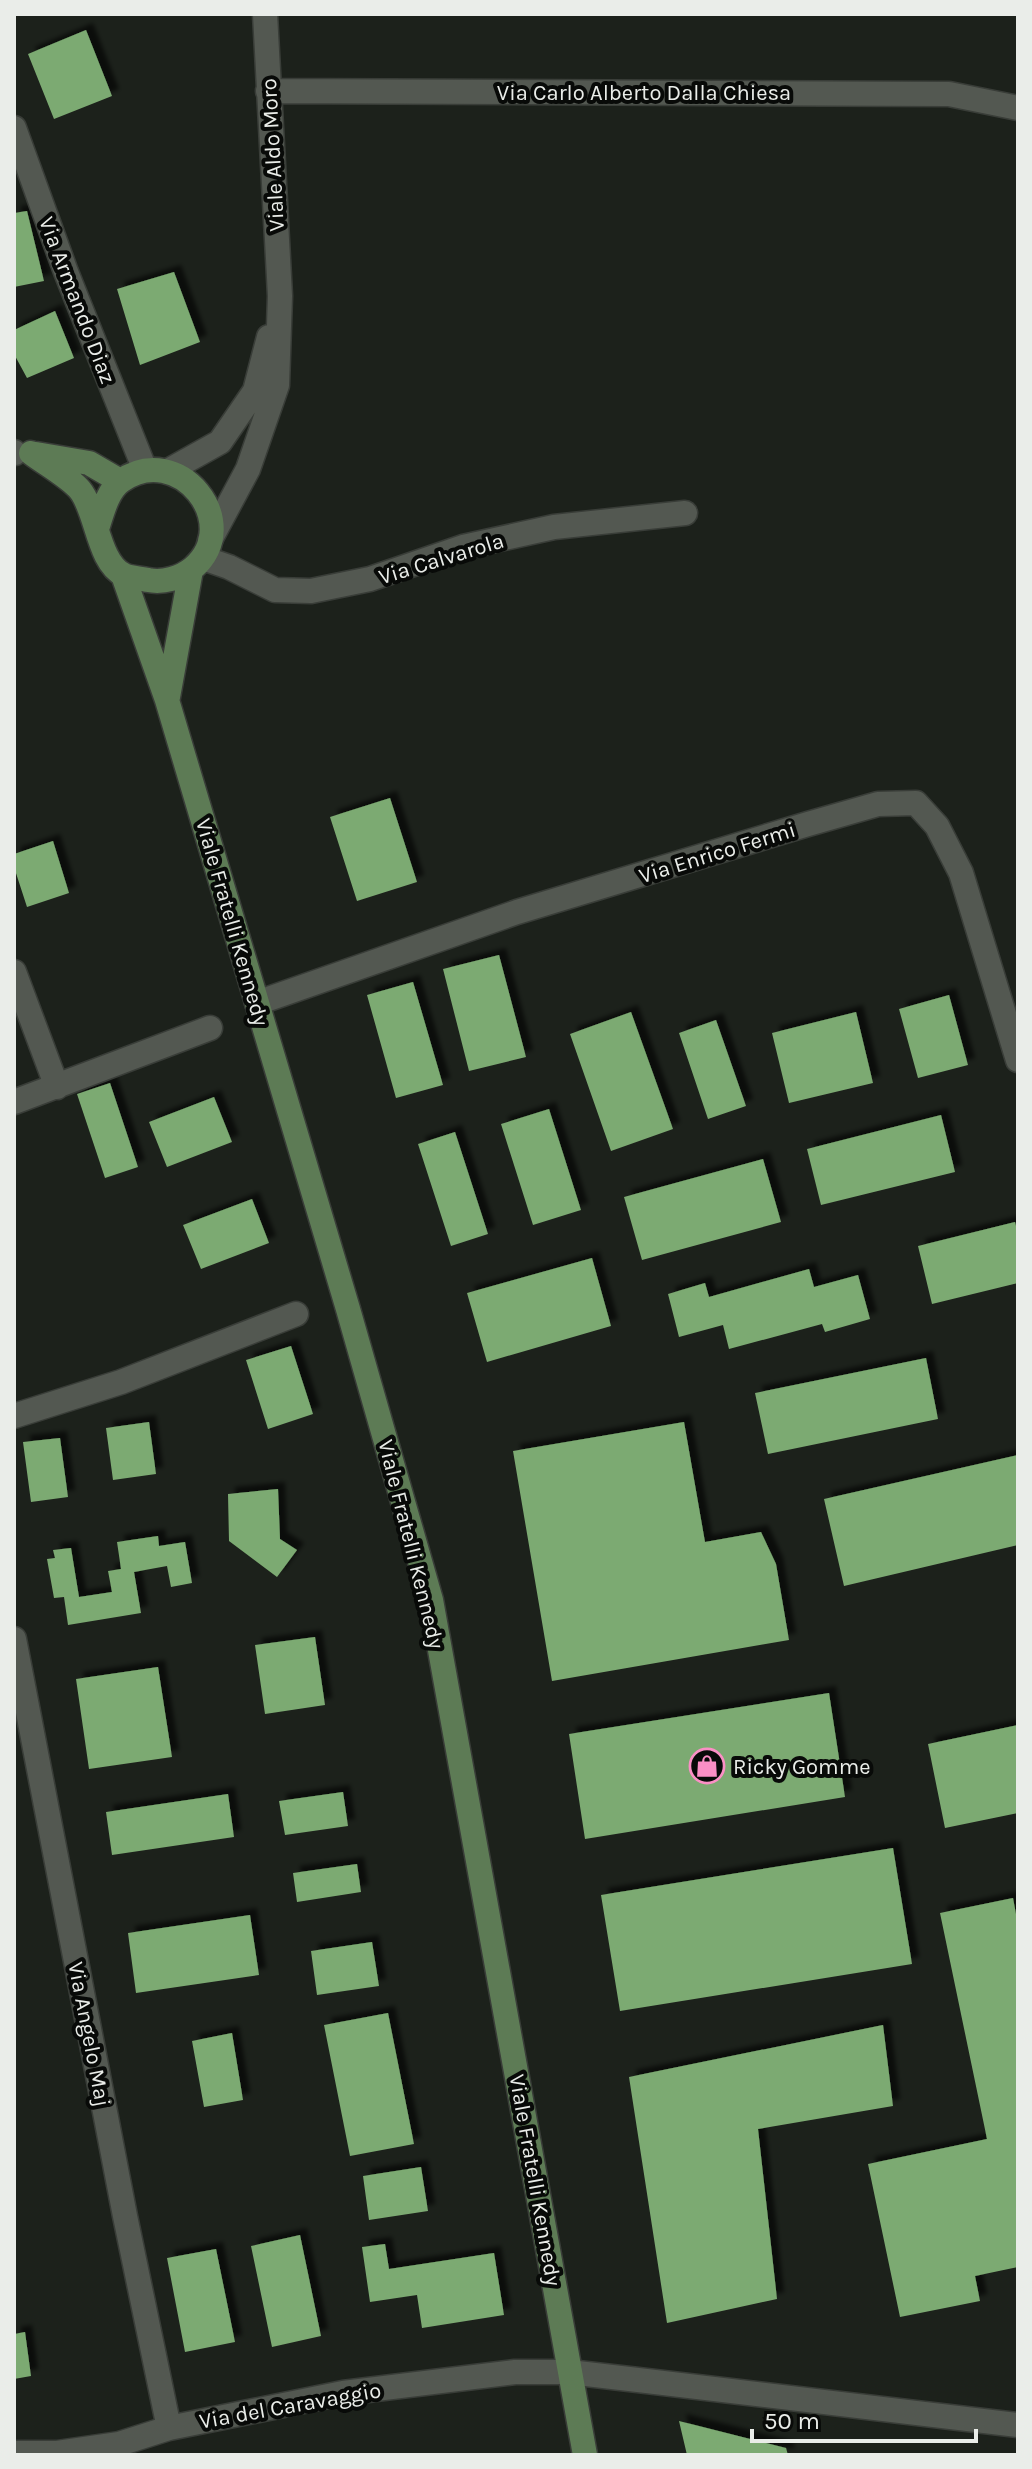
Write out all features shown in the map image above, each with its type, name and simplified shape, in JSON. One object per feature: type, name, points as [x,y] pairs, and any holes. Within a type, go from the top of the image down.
[{"type":"street","name":"Viale Aldo Moro","points":[[201,556],[248,469],[277,385],[280,296],[265,14]]},
{"type":"street","name":"Via Carlo Alberto Dalla Chiesa","points":[[268,91],[949,94],[1018,108]]},
{"type":"street","name":"Via Armando Diaz","points":[[14,128],[66,272],[157,471]]},
{"type":"street","name":"Viale Aldo Moro","points":[[157,471],[220,442],[255,391],[280,296]]},
{"type":"street","points":[[18,453],[89,463],[120,481]]},
{"type":"street","points":[[18,453],[80,490],[108,560],[123,575],[160,582],[201,556],[211,517],[203,496],[186,479],[157,471],[120,481],[105,504],[97,529]]},
{"type":"street","name":"Via Calvarola","points":[[201,556],[275,590],[311,591],[370,579],[463,547],[554,527],[685,513]]},
{"type":"street","name":"Viale Fratelli Kennedy","points":[[167,700],[201,556]]},
{"type":"street","name":"Viale Fratelli Kennedy","points":[[123,575],[167,700],[431,1600],[585,2455]]},
{"type":"street","name":"Via Enrico Fermi","points":[[257,1003],[517,912],[878,804],[916,803],[937,826],[961,873],[1018,1060]]},
{"type":"street","points":[[14,972],[57,1087]]},
{"type":"street","points":[[14,1102],[210,1028]]},
{"type":"street","points":[[14,1416],[121,1382],[296,1314]]},
{"type":"street","name":"Via Angelo Maj","points":[[14,1639],[169,2428]]},
{"type":"street","name":"Via del Caravaggio","points":[[14,2453],[120,2449],[169,2428],[343,2393],[515,2372],[569,2372],[1018,2425]]},
{"type":"building","points":[[86,30],[112,96],[54,119],[28,54]]},
{"type":"building","points":[[27,211],[44,281],[14,287],[14,213]]},
{"type":"building","points":[[174,272],[200,342],[140,365],[117,289]]},
{"type":"building","points":[[55,311],[74,358],[27,378],[14,354],[14,330]]},
{"type":"building","points":[[390,798],[417,882],[357,901],[330,817]]},
{"type":"building","points":[[53,841],[69,893],[27,907],[14,867],[14,854]]},
{"type":"building","points":[[499,955],[526,1057],[469,1071],[443,969]]},
{"type":"building","points":[[413,982],[443,1085],[396,1098],[367,995]]},
{"type":"building","points":[[949,995],[968,1065],[918,1078],[899,1009]]},
{"type":"building","points":[[631,1012],[673,1129],[611,1151],[570,1034]]},
{"type":"building","points":[[856,1012],[873,1083],[789,1103],[772,1033]]},
{"type":"building","points":[[716,1020],[746,1106],[708,1119],[679,1033]]},
{"type":"building","points":[[110,1083],[138,1167],[105,1178],[77,1094]]},
{"type":"building","points":[[214,1097],[232,1142],[167,1167],[149,1122]]},
{"type":"building","points":[[549,1109],[581,1210],[533,1225],[501,1124]]},
{"type":"building","points":[[941,1115],[955,1172],[821,1205],[807,1149]]},
{"type":"building","points":[[455,1132],[488,1234],[451,1246],[418,1144]]},
{"type":"building","points":[[763,1159],[781,1222],[642,1260],[624,1197]]},
{"type":"building","points":[[252,1199],[269,1243],[201,1269],[183,1225]]},
{"type":"building","points":[[1015,1222],[1018,1234],[1018,1283],[932,1304],[918,1246]]},
{"type":"building","points":[[592,1258],[611,1326],[487,1362],[467,1293]]},
{"type":"building","points":[[809,1269],[814,1287],[858,1275],[870,1319],[825,1332],[822,1324],[729,1349],[723,1325],[679,1337],[668,1294],[705,1283],[709,1297]]},
{"type":"building","points":[[291,1346],[313,1414],[268,1429],[246,1360]]},
{"type":"building","points":[[926,1358],[938,1419],[768,1454],[755,1393]]},
{"type":"building","points":[[149,1422],[156,1474],[113,1480],[106,1428]]},
{"type":"building","points":[[684,1422],[705,1542],[761,1532],[776,1564],[789,1640],[552,1681],[513,1451]]},
{"type":"building","points":[[60,1438],[68,1497],[31,1502],[23,1442]]},
{"type":"building","points":[[1018,1455],[1018,1545],[844,1586],[824,1499]]},
{"type":"building","points":[[278,1489],[280,1539],[297,1550],[277,1577],[229,1541],[228,1494]]},
{"type":"building","points":[[158,1536],[159,1546],[185,1542],[192,1583],[171,1587],[167,1566],[134,1572],[141,1613],[68,1625],[64,1597],[54,1598],[47,1559],[55,1558],[53,1550],[71,1548],[79,1597],[112,1592],[108,1571],[121,1569],[117,1542]]},
{"type":"building","points":[[315,1637],[325,1705],[265,1714],[255,1645]]},
{"type":"building","points":[[158,1667],[172,1757],[89,1769],[76,1679]]},
{"type":"building","name":"Ricky Gomme","points":[[829,1693],[845,1797],[585,1839],[569,1734]]},
{"type":"building","points":[[1018,1725],[1018,1813],[945,1828],[928,1744]]},
{"type":"building","points":[[343,1792],[348,1826],[285,1835],[279,1801]]},
{"type":"building","points":[[228,1794],[234,1837],[112,1855],[106,1812]]},
{"type":"building","points":[[893,1848],[912,1964],[620,2011],[601,1895]]},
{"type":"building","points":[[357,1864],[361,1892],[297,1902],[293,1873]]},
{"type":"building","points":[[1013,1898],[1018,1925],[1018,2267],[975,2276],[980,2301],[900,2317],[868,2164],[987,2139],[940,1913]]},
{"type":"building","points":[[250,1915],[259,1975],[136,1993],[128,1933]]},
{"type":"building","points":[[372,1942],[379,1986],[317,1995],[311,1951]]},
{"type":"building","points":[[388,2013],[414,2144],[350,2156],[324,2025]]},
{"type":"building","points":[[883,2025],[893,2106],[758,2129],[777,2299],[667,2323],[629,2077]]},
{"type":"building","points":[[232,2033],[243,2100],[204,2107],[192,2041]]},
{"type":"building","points":[[421,2167],[428,2211],[369,2220],[363,2176]]},
{"type":"building","points":[[300,2235],[321,2336],[272,2347],[251,2246]]},
{"type":"building","points":[[385,2244],[389,2269],[494,2253],[504,2315],[422,2328],[417,2295],[370,2302],[362,2247]]},
{"type":"building","points":[[216,2249],[235,2342],[185,2352],[167,2258]]},
{"type":"building","points":[[25,2332],[31,2376],[14,2379],[14,2334]]},
{"type":"building","points":[[679,2421],[786,2448],[788,2455],[687,2455]]},
{"type":"place","name":"Ricky Gomme","points":[[707,1766]]}]
